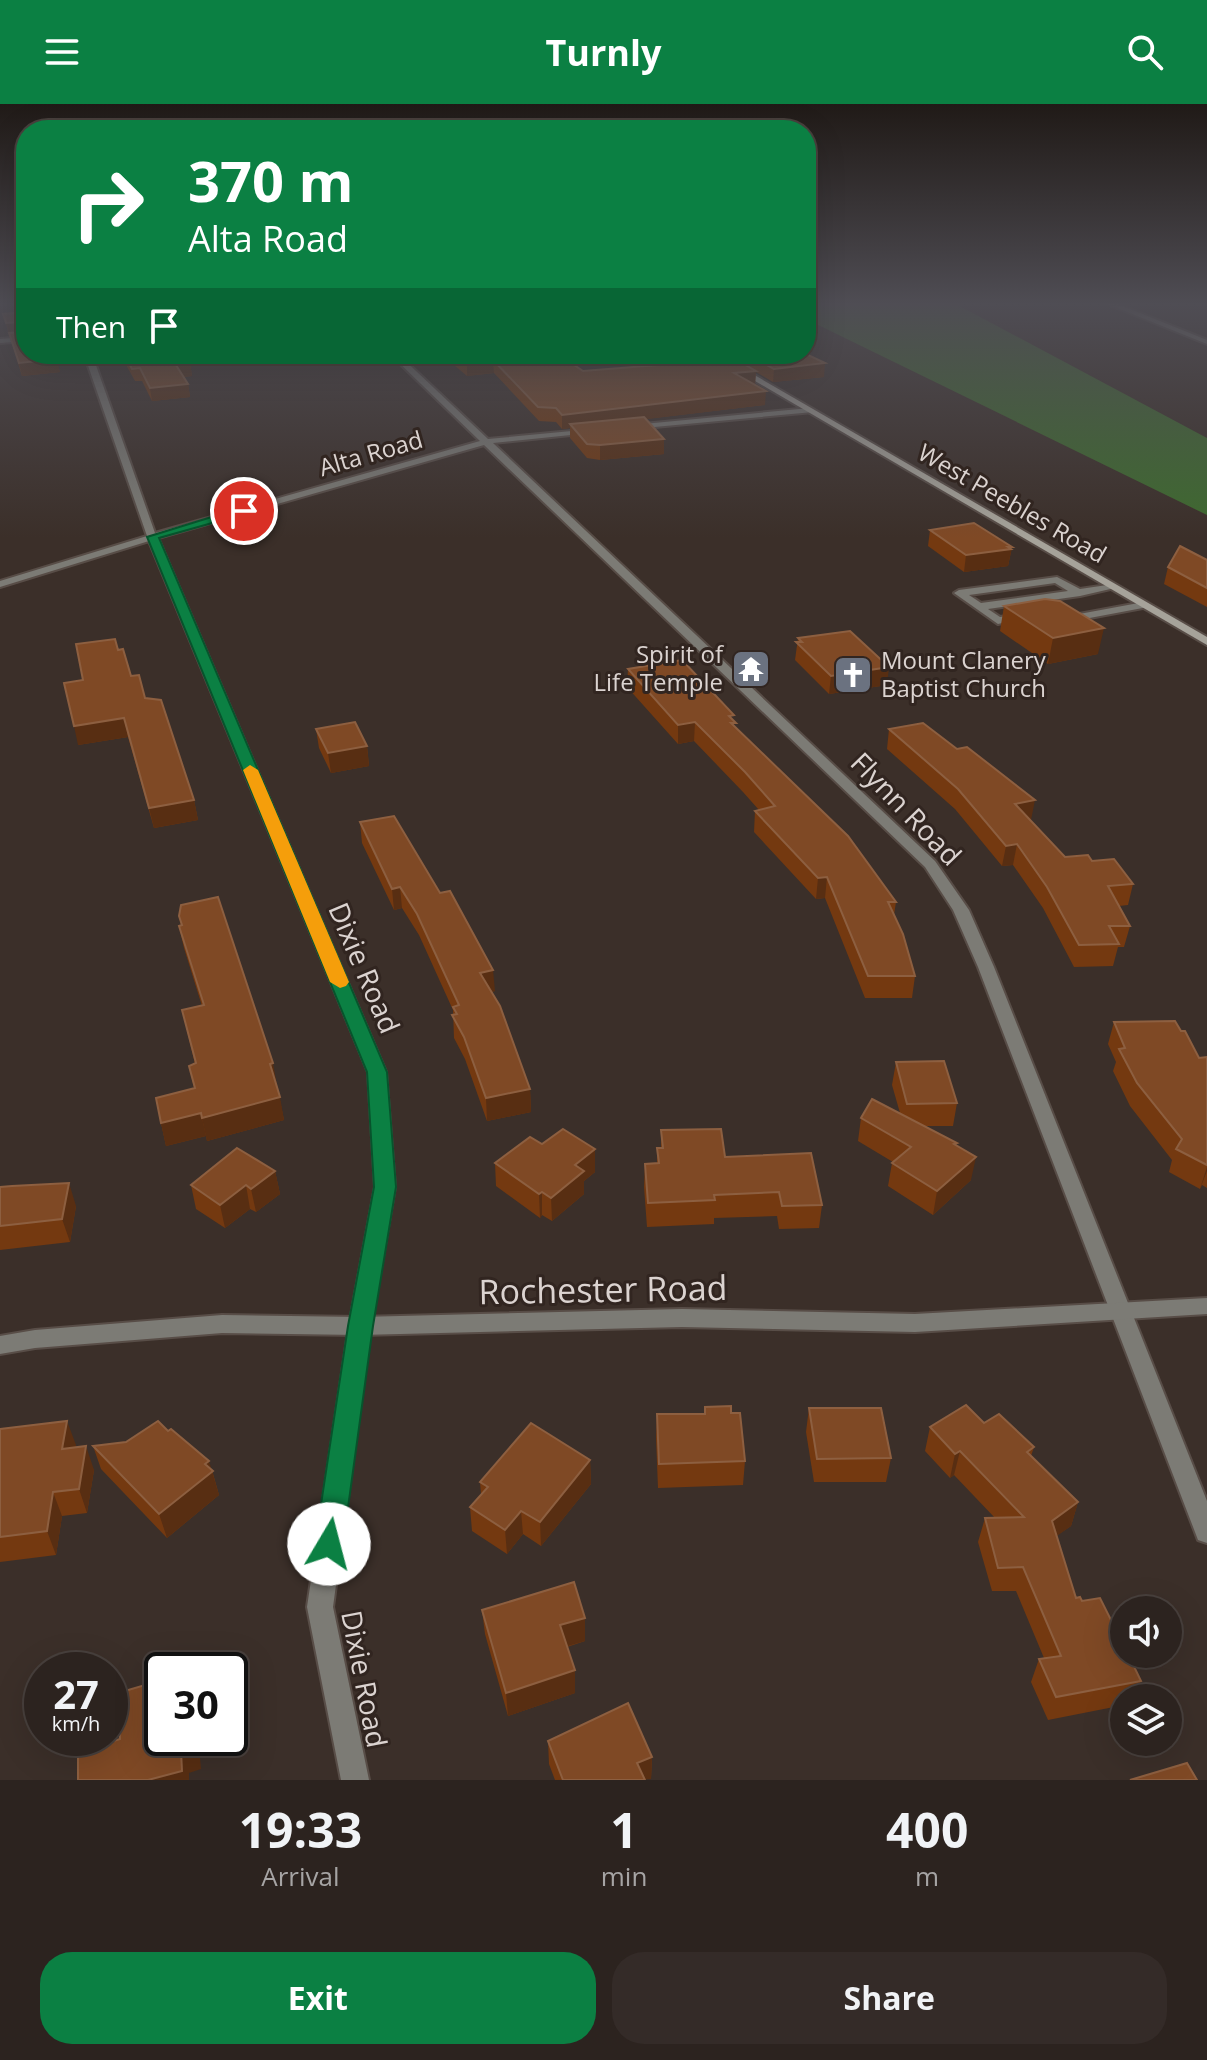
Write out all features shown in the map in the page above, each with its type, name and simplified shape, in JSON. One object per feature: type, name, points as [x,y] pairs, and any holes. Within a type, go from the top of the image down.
[{"type":"main road","name":"West Peebles Road","points":[[760,381],[1207,642]]},
{"type":"street","name":"Dixie Road","points":[[98,381],[152,537],[377,1072],[385,1187],[360,1326],[320,1607],[355,1780]]},
{"type":"street","name":"Flynn Road","points":[[423,381],[930,864],[961,910],[986,967],[1207,1532]]},
{"type":"street","points":[[628,428],[810,410]]},
{"type":"street","name":"Alta Road","points":[[0,584],[488,441],[597,431]]},
{"type":"street","points":[[1029,616],[998,621],[959,593],[1057,580],[1080,593]]},
{"type":"street","points":[[978,607],[1114,587]]},
{"type":"street","points":[[1044,617],[1058,621],[1144,605]]},
{"type":"street","name":"Rochester Road","points":[[0,1345],[35,1339],[222,1324],[360,1326],[682,1318],[915,1323],[1207,1306]]},
{"type":"green space","points":[[933,381],[1101,381],[1207,438],[1207,515]]},
{"type":"building","points":[[147,381],[186,381],[188,384],[150,388]]},
{"type":"building","points":[[513,381],[749,381],[766,391],[562,415],[556,408],[538,407]]},
{"type":"building","points":[[644,417],[664,439],[587,444],[570,424]]},
{"type":"building","points":[[974,523],[1011,549],[966,555],[930,530]]},
{"type":"building","points":[[1180,546],[1207,560],[1207,588],[1168,567]]},
{"type":"building","points":[[1045,599],[1060,601],[1104,628],[1053,638],[1004,606]]},
{"type":"building","points":[[850,631],[889,667],[831,676],[796,642],[802,642],[798,638]]},
{"type":"building","points":[[115,639],[118,650],[123,649],[131,676],[139,675],[145,698],[161,700],[194,800],[149,808],[124,718],[74,726],[64,683],[83,680],[76,644]]},
{"type":"building","points":[[682,660],[734,715],[729,716],[736,723],[731,723],[848,836],[896,902],[888,902],[903,934],[915,976],[868,976],[827,877],[818,878],[755,811],[775,806],[695,722],[678,725],[628,669]]},
{"type":"building","points":[[355,722],[367,746],[328,753],[316,729]]},
{"type":"building","points":[[923,723],[957,749],[967,747],[1035,800],[1015,804],[1065,857],[1088,855],[1092,861],[1114,859],[1133,884],[1108,886],[1130,926],[1109,926],[1119,944],[1079,945],[1047,887],[1017,844],[1006,846],[958,789],[889,729]]},
{"type":"building","points":[[394,816],[440,893],[450,891],[493,970],[480,973],[500,1006],[530,1089],[486,1098],[464,1037],[452,1015],[457,1014],[453,1007],[459,1005],[417,914],[400,887],[392,889],[360,822]]},
{"type":"building","points":[[218,897],[273,1063],[270,1064],[280,1097],[202,1118],[201,1113],[161,1123],[156,1098],[195,1088],[189,1066],[196,1063],[182,1010],[204,1005],[179,926],[182,925],[179,916],[181,905]]},
{"type":"building","points":[[1175,1021],[1181,1031],[1185,1031],[1199,1058],[1207,1057],[1207,1165],[1176,1149],[1182,1139],[1137,1083],[1119,1049],[1125,1048],[1114,1022]]},
{"type":"building","points":[[944,1061],[957,1103],[907,1104],[896,1062]]},
{"type":"building","points":[[872,1099],[957,1143],[954,1144],[976,1157],[937,1191],[892,1163],[911,1147],[861,1118]]},
{"type":"building","points":[[563,1129],[595,1149],[575,1165],[584,1171],[551,1198],[542,1192],[539,1194],[495,1163],[530,1137],[542,1144]]},
{"type":"building","points":[[721,1129],[725,1157],[811,1153],[822,1205],[782,1206],[779,1192],[714,1195],[715,1200],[648,1203],[645,1164],[659,1163],[657,1148],[663,1148],[661,1130]]},
{"type":"building","points":[[237,1148],[275,1171],[251,1189],[246,1185],[220,1205],[191,1185]]},
{"type":"building","points":[[69,1183],[62,1219],[0,1226],[0,1187]]},
{"type":"building","points":[[966,1405],[984,1423],[999,1414],[1034,1447],[1027,1452],[1078,1502],[1052,1521],[1076,1598],[1080,1597],[1082,1601],[1100,1598],[1110,1618],[1110,1668],[1135,1668],[1141,1681],[1110,1684],[1110,1687],[1056,1697],[1039,1659],[1061,1656],[1023,1567],[998,1568],[985,1518],[1024,1517],[960,1451],[955,1454],[930,1427]]},
{"type":"building","points":[[731,1406],[731,1413],[740,1413],[745,1461],[659,1464],[657,1414],[705,1414],[705,1407]]},
{"type":"building","points":[[809,1408],[881,1408],[891,1458],[817,1459]]},
{"type":"building","points":[[67,1421],[62,1449],[86,1446],[79,1489],[53,1492],[47,1531],[0,1537],[0,1429]]},
{"type":"building","points":[[158,1421],[209,1461],[205,1464],[213,1471],[159,1514],[93,1446],[126,1442]]},
{"type":"building","points":[[531,1423],[590,1460],[540,1522],[521,1511],[505,1530],[470,1507],[488,1487],[480,1482]]},
{"type":"building","points":[[574,1582],[585,1618],[560,1625],[575,1670],[506,1693],[482,1610]]},
{"type":"building","points":[[144,1685],[144,1756],[181,1756],[182,1771],[148,1780],[78,1780],[78,1756],[128,1756],[128,1690]]},
{"type":"building","points":[[628,1703],[652,1757],[637,1763],[645,1780],[563,1780],[548,1741]]},
{"type":"building","points":[[1187,1763],[1197,1780],[1130,1780]]},
{"type":"slow traffic","points":[[250,770],[340,982]]},
{"type":"place","name":"Spirit of Life Temple","points":[[751,669]]},
{"type":"place","name":"Mount Clanery Baptist Church","points":[[853,675]]},
{"type":"route","points":[[244,511],[152,537],[377,1072],[385,1187],[360,1326],[329,1544]]}]
